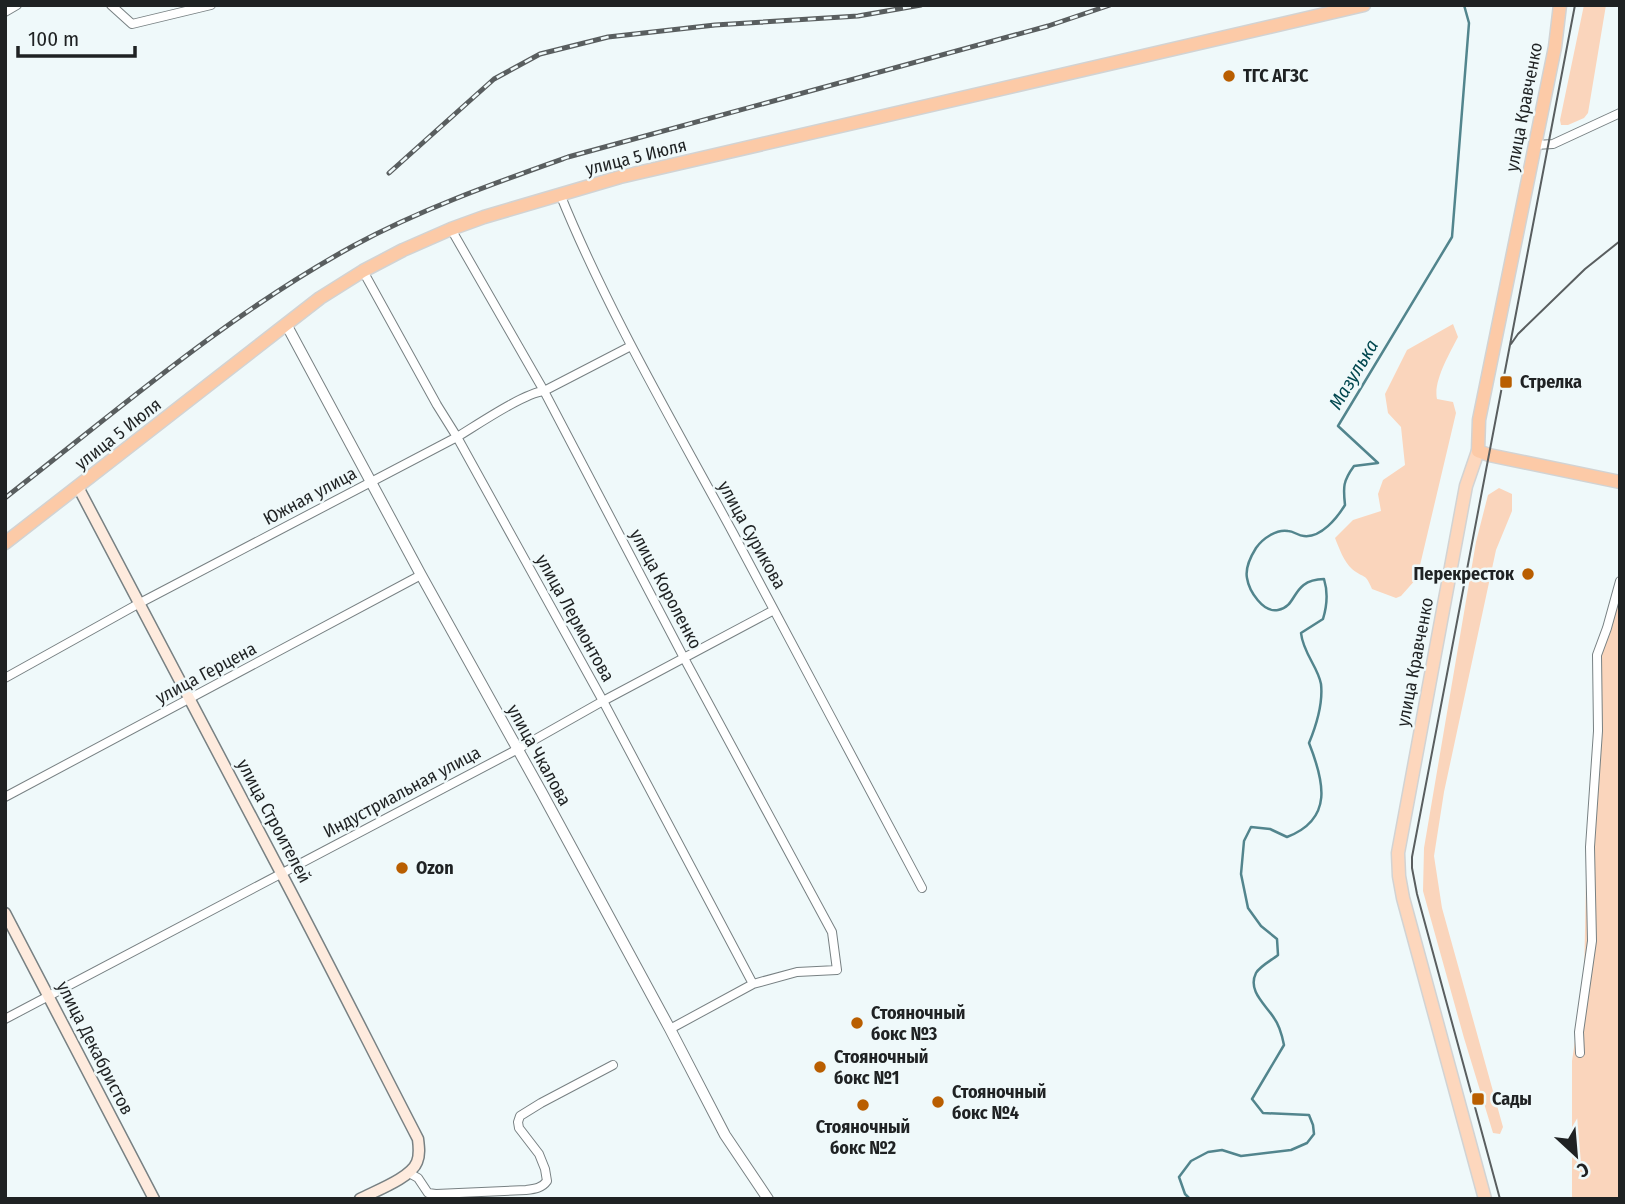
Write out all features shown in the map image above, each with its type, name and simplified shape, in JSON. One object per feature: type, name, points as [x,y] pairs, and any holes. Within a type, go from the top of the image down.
[{"type":"highway","name":"улица 5 Июля","points":[[5,543],[320,299],[402,250],[451,229],[620,177],[1364,5]]},
{"type":"highway","name":"улица Кравченко","points":[[1478,451],[1479,420],[1555,47],[1560,5]]},
{"type":"highway","points":[[1478,451],[1620,482]]},
{"type":"main road","name":"улица Кравченко","points":[[1478,451],[1466,486],[1398,853],[1403,898],[1485,1199]]},
{"type":"main road","name":"улица Строителей","points":[[78,487],[282,873],[418,1139],[416,1164],[409,1173]]},
{"type":"main road","name":"улица Декабристов","points":[[5,913],[154,1199]]},
{"type":"main road","points":[[360,1199],[409,1173]]},
{"type":"street","points":[[5,12],[17,5]]},
{"type":"street","points":[[111,5],[132,24],[211,5]]},
{"type":"street","points":[[1535,145],[1552,144],[1620,113]]},
{"type":"street","name":"улица Сурикова","points":[[560,194],[631,346],[922,888]]},
{"type":"street","name":"улица Короленко","points":[[451,229],[544,391],[832,932],[837,970],[797,972],[753,984]]},
{"type":"street","name":"улица Лермонтова","points":[[363,271],[603,701],[753,984]]},
{"type":"street","name":"улица Чкалова","points":[[286,324],[725,1135],[768,1199]]},
{"type":"street","name":"Южная улица","points":[[5,678],[138,604],[457,437],[502,410],[631,346]]},
{"type":"street","name":"улица Герцена","points":[[5,797],[421,575]]},
{"type":"street","points":[[1580,1053],[1579,1032],[1592,941],[1590,847],[1598,732],[1597,654],[1620,581]]},
{"type":"street","name":"Индустриальная улица","points":[[5,1019],[774,610]]},
{"type":"street","points":[[670,1029],[753,984]]},
{"type":"street","points":[[409,1173],[418,1178],[428,1193],[462,1196],[526,1190],[544,1185],[547,1181],[545,1169],[539,1154],[519,1128],[520,1116],[613,1065]]},
{"type":"shaded area","points":[[1584,5],[1606,5],[1588,113],[1584,118],[1561,125],[1560,120]]},
{"type":"shaded area","points":[[1453,324],[1458,337],[1443,367],[1436,392],[1437,399],[1453,402],[1456,413],[1417,578],[1396,598],[1372,589],[1366,578],[1347,563],[1335,538],[1353,520],[1381,511],[1378,494],[1383,480],[1405,465],[1401,427],[1388,413],[1385,394],[1407,350]]},
{"type":"shaded area","points":[[1499,488],[1512,494],[1512,511],[1496,550],[1444,792],[1434,856],[1442,908],[1503,1127],[1500,1134],[1493,1133],[1423,891],[1424,848],[1476,542],[1488,495]]},
{"type":"shaded area","points":[[1620,599],[1620,1199],[1572,1199],[1572,1061],[1584,980],[1587,831],[1599,659]]},
{"type":"waterway","name":"Мазулька","points":[[1378,463],[1338,426],[1452,237],[1469,23],[1464,5]]},
{"type":"waterway","name":"Мазулька","points":[[1190,1199],[1185,1194],[1179,1177],[1191,1161],[1208,1152],[1222,1150],[1241,1156],[1291,1150],[1307,1143],[1314,1134],[1309,1115],[1263,1113],[1252,1099],[1284,1045],[1278,1024],[1254,986],[1258,970],[1278,955],[1277,939],[1261,926],[1248,908],[1241,874],[1244,841],[1251,827],[1270,829],[1287,837],[1302,829],[1319,809],[1321,785],[1309,743],[1318,714],[1321,684],[1301,633],[1323,619],[1326,589],[1324,579],[1313,580],[1300,588],[1285,608],[1272,610],[1262,605],[1254,595],[1248,583],[1247,570],[1256,548],[1270,535],[1279,531],[1290,531],[1310,536],[1328,526],[1345,505],[1345,484],[1354,466],[1378,463]]},
{"type":"tram line","points":[[1500,1199],[1417,894],[1412,857],[1575,5]]},
{"type":"tram line","points":[[1511,344],[1585,269],[1620,241]]},
{"type":"railway","points":[[389,173],[494,79],[540,54],[608,37],[715,25],[858,16],[921,5]]},
{"type":"railway","points":[[5,498],[174,365],[261,302],[353,246],[405,220],[568,157],[1048,26],[1110,5]]},
{"type":"place","name":"ТГС АГЗС","points":[[1229,76]]},
{"type":"place","name":"Стрелка","points":[[1506,382]]},
{"type":"place","name":"Перекресток","points":[[1528,574]]},
{"type":"place","name":"Ozon","points":[[402,868]]},
{"type":"place","name":"Стояночный бокс №3","points":[[857,1023]]},
{"type":"place","name":"Стояночный бокс №1","points":[[820,1067]]},
{"type":"place","name":"Сады","points":[[1478,1099]]},
{"type":"place","name":"Стояночный бокс №4","points":[[938,1102]]},
{"type":"place","name":"Стояночный бокс №2","points":[[863,1105]]}]
